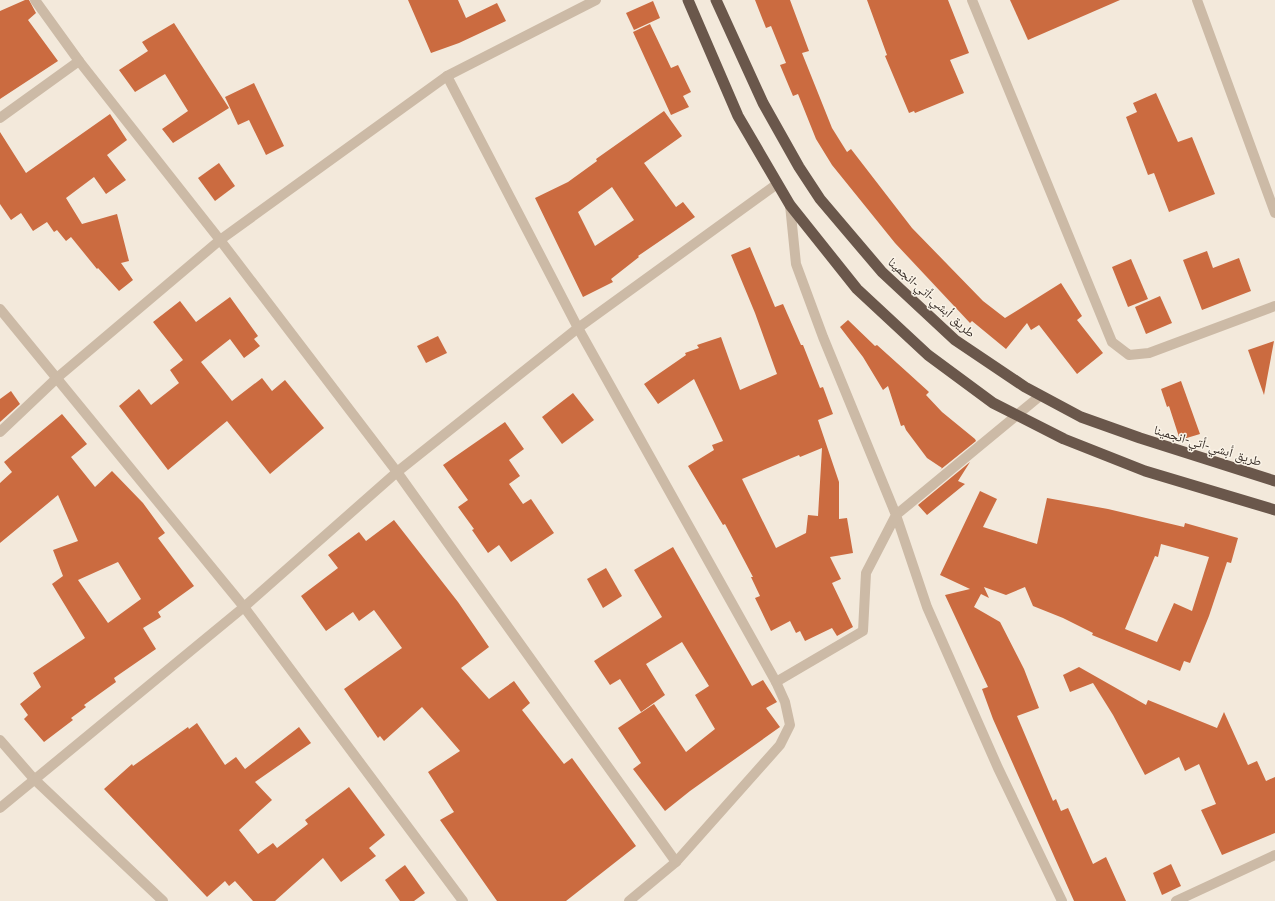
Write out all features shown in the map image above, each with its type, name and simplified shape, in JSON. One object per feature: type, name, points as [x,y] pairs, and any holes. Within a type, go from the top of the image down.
[{"type":"highway","points":[[688,0],[738,116],[790,205],[857,289],[928,355],[993,403],[1064,439],[1145,471],[1275,510]]},
{"type":"highway","name":"طريق أبشي-أتي-انجمينا","points":[[716,0],[763,103],[799,167],[820,199],[882,272],[955,340],[1040,396],[1081,417],[1140,438],[1275,480]]},
{"type":"street","points":[[35,0],[79,61],[220,240],[397,472],[676,862]]},
{"type":"street","points":[[0,432],[58,378],[220,240],[447,76],[596,0]]},
{"type":"street","points":[[972,0],[1112,342],[1129,355],[1149,353],[1275,306]]},
{"type":"street","points":[[1197,0],[1275,213]]},
{"type":"street","points":[[0,118],[79,61]]},
{"type":"street","points":[[447,76],[578,328],[776,682],[785,702],[790,725],[780,745],[676,862],[629,901]]},
{"type":"street","points":[[0,808],[244,607],[397,472],[578,328],[777,184]]},
{"type":"street","points":[[790,205],[796,264],[823,337],[896,515],[927,607],[998,768],[1062,901]]},
{"type":"street","points":[[0,309],[244,607],[463,901]]},
{"type":"street","points":[[776,682],[863,631],[866,573],[896,515],[1018,416],[1040,396]]},
{"type":"street","points":[[0,740],[34,779],[163,901]]},
{"type":"street","points":[[1176,901],[1275,855]]},
{"type":"building","points":[[25,0],[29,0],[36,13],[28,20],[58,61],[0,99],[0,11]]},
{"type":"building","points":[[408,0],[458,0],[466,18],[497,3],[506,21],[459,43],[431,53]]},
{"type":"building","points":[[755,0],[790,0],[809,51],[802,53],[832,128],[847,152],[851,149],[912,228],[983,301],[1005,318],[1061,283],[1082,316],[1077,320],[1103,353],[1077,374],[1039,325],[1031,330],[1027,323],[1006,349],[972,321],[970,323],[895,243],[832,165],[816,139],[798,94],[793,96],[780,65],[786,63],[771,26],[766,28]]},
{"type":"building","points":[[867,0],[948,0],[969,53],[950,60],[964,93],[915,113],[914,111],[909,113],[885,56],[887,55]]},
{"type":"building","points":[[1010,0],[1120,0],[1028,40]]},
{"type":"building","points":[[653,1],[660,18],[634,30],[626,13]]},
{"type":"building","points":[[174,23],[229,108],[173,143],[162,129],[188,111],[165,74],[135,92],[119,70],[148,51],[142,42]]},
{"type":"building","points":[[650,24],[671,68],[678,65],[691,92],[683,96],[689,107],[671,115],[633,32]]},
{"type":"building","points":[[254,83],[284,146],[266,155],[249,120],[238,125],[225,97]]},
{"type":"building","points":[[1156,93],[1178,142],[1192,137],[1215,194],[1169,212],[1154,173],[1148,175],[1126,117],[1137,112],[1133,103]]},
{"type":"building","points":[[664,111],[682,136],[644,163],[676,207],[683,202],[695,217],[638,256],[639,257],[611,279],[613,282],[583,297],[535,198],[568,182],[597,161],[596,159]],"holes":[[[612,187],[634,220],[595,246],[578,212]]]},
{"type":"building","points":[[110,114],[127,140],[107,155],[126,180],[106,194],[94,177],[66,198],[82,224],[117,214],[129,261],[121,263],[133,280],[119,291],[98,268],[97,269],[71,237],[66,241],[57,230],[54,232],[47,222],[33,231],[21,213],[11,220],[0,204],[0,132],[26,173]]},
{"type":"building","points":[[219,163],[235,186],[215,201],[198,178]]},
{"type":"building","points":[[750,247],[775,307],[783,304],[801,345],[803,345],[820,388],[823,387],[833,414],[818,420],[839,482],[839,519],[847,518],[853,553],[830,557],[841,579],[832,583],[853,627],[837,636],[832,628],[805,641],[800,631],[796,633],[790,621],[771,631],[755,598],[760,596],[751,577],[753,577],[725,524],[723,525],[688,466],[714,450],[712,445],[723,441],[694,379],[658,404],[644,384],[686,355],[685,353],[699,348],[697,345],[721,337],[740,390],[777,374],[755,313],[731,255]],"holes":[[[822,448],[818,516],[808,515],[806,533],[776,548],[742,479],[799,455],[800,457]]]},
{"type":"building","points":[[1207,251],[1213,268],[1239,258],[1251,291],[1202,310],[1183,260]]},
{"type":"building","points":[[1131,259],[1148,299],[1128,307],[1112,267]]},
{"type":"building","points":[[1160,296],[1172,323],[1146,334],[1135,307]]},
{"type":"building","points":[[230,297],[258,336],[254,339],[260,346],[244,358],[230,339],[201,362],[232,401],[262,378],[272,391],[285,380],[324,428],[270,474],[227,421],[168,470],[119,406],[139,389],[151,405],[179,383],[170,370],[183,360],[153,322],[180,301],[196,322]]},
{"type":"building","points":[[848,320],[875,346],[877,345],[929,392],[926,395],[942,412],[976,441],[940,470],[942,468],[927,458],[906,430],[904,425],[901,426],[888,386],[883,390],[863,357],[840,327]]},
{"type":"building","points":[[438,336],[447,353],[426,363],[417,346]]},
{"type":"building","points":[[1274,341],[1264,395],[1248,350]]},
{"type":"building","points":[[1181,381],[1200,434],[1180,440],[1169,406],[1167,407],[1161,389]]},
{"type":"building","points":[[11,391],[20,404],[0,422],[0,399]]},
{"type":"building","points":[[573,393],[594,420],[562,444],[542,417]]},
{"type":"building","points":[[62,414],[87,444],[71,457],[95,487],[112,471],[143,503],[165,533],[158,538],[194,586],[158,612],[161,617],[143,628],[156,649],[114,678],[116,682],[84,705],[86,707],[71,718],[73,720],[44,742],[24,719],[28,715],[20,704],[41,687],[33,673],[85,638],[52,584],[63,576],[53,550],[78,541],[58,495],[0,543],[0,483],[12,472],[4,462]],"holes":[[[118,562],[141,599],[108,623],[78,580]]]},
{"type":"building","points":[[505,422],[524,449],[509,460],[520,476],[509,484],[523,504],[531,499],[554,533],[511,562],[499,545],[488,553],[472,530],[474,529],[458,507],[468,500],[443,465]]},
{"type":"building","points":[[970,462],[958,481],[965,484],[927,515],[918,505]]},
{"type":"building","points":[[980,491],[997,499],[983,527],[1037,544],[1047,498],[1108,509],[1184,527],[1185,523],[1238,538],[1231,563],[1227,562],[1209,616],[1190,663],[1184,661],[1180,671],[1092,635],[1093,633],[1063,618],[1033,606],[1025,587],[1006,595],[984,587],[989,598],[981,594],[974,607],[1000,622],[1024,669],[1039,708],[1017,716],[1053,801],[1056,799],[1061,811],[1068,808],[1093,864],[1106,857],[1126,901],[1074,901],[993,719],[982,689],[988,687],[945,595],[970,589],[940,575]],"holes":[[[1161,544],[1209,557],[1192,611],[1174,603],[1157,642],[1125,629],[1155,556],[1158,557]]]},
{"type":"building","points":[[394,520],[458,602],[489,647],[461,668],[489,699],[514,681],[530,703],[522,710],[564,764],[572,758],[636,846],[566,901],[497,901],[440,820],[454,812],[428,772],[460,751],[422,707],[384,741],[380,736],[378,738],[344,689],[402,648],[374,610],[359,621],[353,612],[326,631],[301,596],[338,568],[328,555],[359,532],[366,541]]},
{"type":"building","points":[[673,547],[752,686],[763,680],[777,702],[766,708],[780,727],[690,791],[665,811],[633,769],[641,763],[618,728],[654,704],[686,752],[715,729],[695,695],[709,686],[682,642],[646,664],[665,695],[641,712],[620,679],[610,685],[594,661],[662,617],[634,570]]},
{"type":"building","points":[[606,568],[622,596],[603,608],[587,579]]},
{"type":"building","points":[[1079,667],[1146,705],[1148,700],[1217,728],[1224,712],[1248,765],[1257,761],[1266,781],[1275,777],[1275,833],[1222,855],[1201,810],[1216,804],[1199,764],[1185,771],[1179,757],[1145,775],[1113,715],[1093,683],[1070,692],[1063,675]]},
{"type":"building","points":[[197,723],[225,765],[236,757],[245,769],[299,727],[311,743],[255,782],[272,800],[239,830],[258,854],[273,843],[277,848],[308,824],[305,820],[349,787],[385,835],[369,848],[376,856],[341,882],[323,858],[275,901],[253,901],[235,881],[229,886],[225,881],[207,897],[104,789],[132,764],[133,766],[188,727],[189,729]]},
{"type":"building","points":[[1171,864],[1181,886],[1162,895],[1153,873]]},
{"type":"building","points":[[405,865],[425,893],[414,901],[400,901],[385,880]]}]
